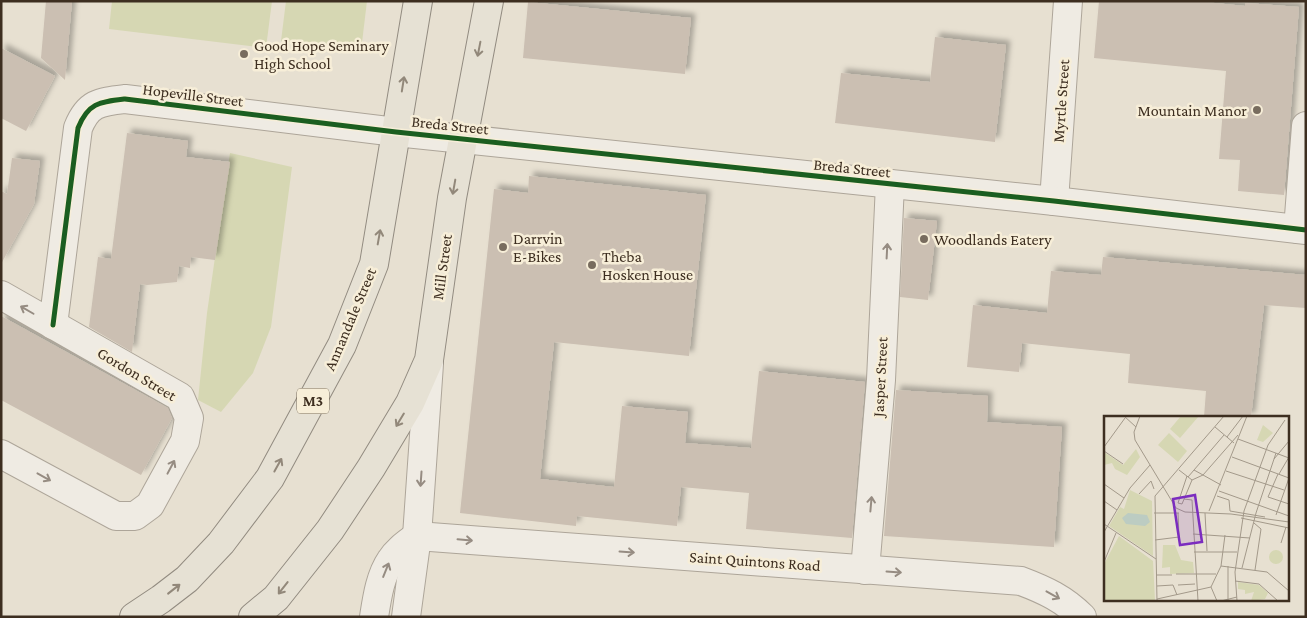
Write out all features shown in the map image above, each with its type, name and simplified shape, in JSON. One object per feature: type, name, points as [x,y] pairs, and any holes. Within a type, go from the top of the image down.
[{"type":"main road","name":"M3","points":[[396,132],[418,1]]},
{"type":"main road","name":"Mill Street","points":[[429,360],[452,198],[489,1]]},
{"type":"main road","name":"Annandale Street","points":[[134,617],[187,579],[221,543],[270,478],[302,422],[342,345],[374,264],[396,132]]},
{"type":"main road","points":[[253,617],[276,598],[330,530],[371,468],[410,403],[429,360]]},
{"type":"street","name":"Myrtle Street","points":[[1054,201],[1068,1]]},
{"type":"street","name":"Hopeville Street","points":[[53,325],[78,128],[83,115],[91,106],[105,101],[124,99],[396,132]]},
{"type":"street","points":[[1302,230],[1306,126]]},
{"type":"street","name":"Breda Street","points":[[396,132],[1054,201],[1302,230]]},
{"type":"street","name":"Jasper Street","points":[[865,570],[881,380],[890,184]]},
{"type":"street","name":"Gordon Street","points":[[1,296],[180,397],[189,418],[185,441],[150,505],[135,516],[116,516],[1,454]]},
{"type":"street","name":"Mill Street","points":[[406,617],[417,536],[429,360]]},
{"type":"street","points":[[374,617],[380,584],[390,560],[400,549],[417,536]]},
{"type":"street","name":"Saint Quintons Road","points":[[417,536],[1021,581],[1049,592],[1070,604],[1082,617]]},
{"type":"green space","points":[[112,1],[272,1],[266,48],[109,29]]},
{"type":"green space","points":[[286,1],[367,1],[361,51],[281,41]]},
{"type":"green space","points":[[230,153],[292,167],[271,327],[253,373],[221,412],[198,400],[207,313]]},
{"type":"building","points":[[46,1],[72,1],[65,80],[41,58]]},
{"type":"building","points":[[1099,1],[1194,1],[1245,6],[1245,3],[1299,7],[1284,195],[1238,191],[1240,160],[1219,159],[1226,71],[1094,58]]},
{"type":"building","points":[[528,2],[691,18],[685,74],[523,58]]},
{"type":"building","points":[[935,37],[1006,45],[995,142],[835,123],[841,73],[930,82]]},
{"type":"building","points":[[1,48],[55,76],[26,131],[1,118]]},
{"type":"building","points":[[127,133],[188,141],[186,157],[230,162],[215,260],[191,257],[190,268],[179,266],[177,282],[140,284],[132,352],[89,327],[98,257],[111,259]]},
{"type":"building","points":[[12,158],[40,161],[34,204],[1,264],[1,191],[7,194]]},
{"type":"building","points":[[529,176],[706,195],[689,356],[554,342],[540,479],[614,487],[622,406],[688,412],[685,443],[751,448],[759,371],[865,382],[852,538],[746,529],[749,493],[681,487],[677,526],[577,516],[576,526],[460,513],[494,189],[528,193]]},
{"type":"building","points":[[904,218],[937,221],[928,300],[900,297]]},
{"type":"building","points":[[1103,257],[1306,275],[1306,308],[1264,305],[1251,416],[1204,416],[1206,391],[1128,383],[1130,354],[1022,343],[1019,372],[967,367],[973,305],[1047,313],[1051,271],[1101,275]]},
{"type":"building","points":[[1,316],[168,408],[172,418],[141,475],[1,400]]},
{"type":"building","points":[[896,390],[988,396],[987,422],[1062,427],[1054,547],[884,536]]},
{"type":"cycle path","points":[[53,325],[78,128],[86,113],[96,105],[125,99],[396,132],[1054,201],[1306,230]]},
{"type":"place","name":"Good Hope Seminary High School","points":[[244,54]]},
{"type":"place","name":"Mountain Manor","points":[[1257,110]]},
{"type":"place","name":"Woodlands Eatery","points":[[924,239]]},
{"type":"place","name":"Darrvin E-Bikes","points":[[503,247]]},
{"type":"place","name":"Theba Hosken House","points":[[592,265]]}]
